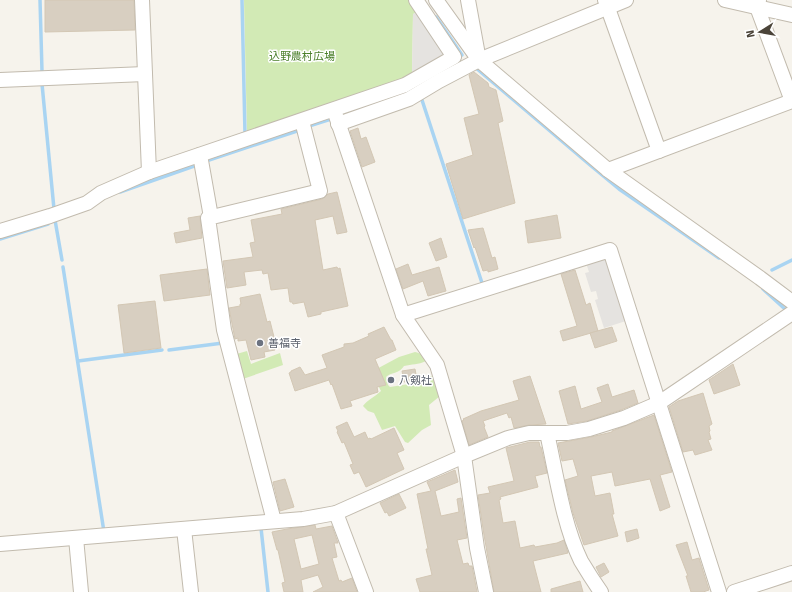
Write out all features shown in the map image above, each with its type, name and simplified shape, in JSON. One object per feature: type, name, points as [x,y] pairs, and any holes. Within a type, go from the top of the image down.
[{"type":"street","points":[[142,0],[149,172]]},
{"type":"street","points":[[0,231],[87,203],[101,193],[149,172],[405,85],[454,57],[416,0]]},
{"type":"street","points":[[436,0],[479,60],[608,170],[792,302]]},
{"type":"street","points":[[468,0],[479,60]]},
{"type":"street","points":[[338,124],[409,99],[479,60],[606,4],[626,0]]},
{"type":"street","points":[[725,0],[758,3],[792,15]]},
{"type":"street","points":[[608,170],[792,101],[758,3]]},
{"type":"street","points":[[606,4],[659,151]]},
{"type":"street","points":[[0,80],[145,74]]},
{"type":"street","points":[[334,110],[403,315],[437,365],[464,456],[477,548],[486,592]]},
{"type":"street","points":[[274,521],[224,330],[208,218],[320,191],[302,121]]},
{"type":"street","points":[[200,155],[211,217]]},
{"type":"street","points":[[403,315],[610,250],[719,592]]},
{"type":"street","points":[[0,544],[303,519],[336,513],[508,438],[529,433],[567,433],[589,429],[624,418],[659,403],[790,318]]},
{"type":"street","points":[[548,433],[559,489],[572,537],[582,561],[601,592]]},
{"type":"street","points":[[336,513],[366,592]]},
{"type":"street","points":[[184,529],[191,592]]},
{"type":"street","points":[[76,538],[81,592]]},
{"type":"street","points":[[734,592],[792,573]]},
{"type":"green space","name":"込野農村広場","points":[[244,0],[411,0],[418,12],[413,14],[412,75],[247,133]]},
{"type":"green space","points":[[247,351],[251,364],[280,353],[283,365],[240,380],[233,355]]},
{"type":"green space","points":[[415,352],[422,355],[426,361],[404,366],[402,369],[388,375],[386,377],[388,385],[390,387],[422,382],[424,378],[431,376],[435,380],[440,396],[429,405],[431,425],[422,430],[408,443],[405,442],[395,426],[382,430],[374,413],[368,411],[363,406],[381,391],[371,372],[399,357]]},
{"type":"shaded area","points":[[418,12],[445,51],[443,58],[412,75],[413,14]]},
{"type":"shaded area","points":[[608,256],[629,320],[604,328],[595,300],[598,299],[596,291],[591,292],[585,273],[589,272],[586,263]]},
{"type":"building","points":[[45,0],[134,0],[135,30],[45,32]]},
{"type":"building","points":[[474,72],[488,83],[489,87],[496,90],[503,121],[498,123],[515,203],[463,219],[446,164],[473,155],[464,118],[479,114],[469,75]]},
{"type":"building","points":[[358,128],[361,139],[366,137],[375,162],[362,167],[350,131]]},
{"type":"building","points":[[337,192],[347,232],[337,234],[333,216],[315,220],[323,270],[337,267],[338,269],[340,268],[348,306],[321,312],[321,314],[308,317],[304,302],[293,304],[290,302],[288,288],[271,290],[268,273],[263,274],[262,270],[244,272],[246,285],[227,288],[223,261],[253,257],[250,243],[255,242],[251,220],[282,214],[281,209],[322,199],[328,194]]},
{"type":"building","points":[[557,215],[561,238],[528,243],[525,221]]},
{"type":"building","points":[[200,216],[202,238],[176,243],[174,233],[190,230],[188,218]]},
{"type":"building","points":[[483,228],[492,258],[495,257],[498,269],[488,272],[488,270],[483,271],[468,230]]},
{"type":"building","points":[[441,238],[447,257],[436,261],[429,243]]},
{"type":"building","points":[[408,264],[412,275],[439,267],[446,291],[428,296],[423,281],[403,289],[396,269]]},
{"type":"building","points":[[207,269],[210,295],[164,301],[160,275]]},
{"type":"building","points":[[575,270],[586,305],[590,303],[598,331],[563,341],[560,331],[577,326],[561,274]]},
{"type":"building","points":[[260,294],[267,322],[270,321],[276,345],[274,346],[275,350],[264,352],[265,357],[251,360],[246,340],[238,341],[238,338],[235,339],[229,308],[240,306],[240,298]]},
{"type":"building","points":[[155,301],[161,348],[124,353],[118,305]]},
{"type":"building","points":[[384,327],[396,350],[375,359],[386,385],[377,387],[378,392],[350,401],[352,406],[341,409],[332,384],[331,385],[329,380],[295,391],[289,373],[291,371],[300,367],[305,375],[327,368],[322,355],[344,347],[344,344],[353,343],[369,336],[368,334]]},
{"type":"building","points":[[612,327],[617,341],[595,348],[590,333]]},
{"type":"building","points":[[733,364],[740,385],[714,394],[709,380]]},
{"type":"building","points":[[415,369],[417,380],[404,382],[402,371]]},
{"type":"building","points":[[530,376],[546,424],[514,428],[511,417],[509,418],[507,413],[483,421],[488,437],[469,445],[462,421],[464,420],[463,419],[481,411],[519,400],[513,381]]},
{"type":"building","points":[[608,384],[612,397],[634,390],[638,403],[587,421],[568,424],[559,391],[575,386],[581,409],[602,402],[597,388]]},
{"type":"building","points":[[703,393],[712,424],[709,426],[711,439],[708,440],[712,450],[695,455],[693,450],[683,452],[669,407],[678,401]]},
{"type":"building","points":[[654,415],[672,472],[660,475],[670,507],[660,511],[650,479],[615,486],[612,472],[591,476],[595,496],[610,493],[614,514],[612,514],[618,536],[584,545],[573,513],[565,480],[578,476],[573,459],[562,461],[558,443],[612,432]]},
{"type":"building","points":[[347,422],[354,437],[365,432],[368,439],[394,428],[404,450],[397,453],[404,469],[366,487],[359,472],[354,474],[350,465],[353,464],[344,442],[342,443],[337,432],[336,427]]},
{"type":"building","points":[[530,442],[539,442],[547,473],[535,476],[538,487],[500,497],[501,499],[499,500],[503,523],[515,521],[520,548],[557,543],[564,540],[568,553],[533,561],[541,592],[494,592],[478,495],[490,493],[488,487],[514,481],[506,448]]},
{"type":"building","points":[[455,470],[458,482],[435,491],[441,516],[459,512],[457,499],[461,498],[467,538],[457,540],[463,564],[468,563],[469,566],[472,566],[477,592],[420,592],[416,579],[432,575],[417,494],[431,491],[427,482]]},
{"type":"building","points":[[285,479],[294,507],[280,511],[273,482]]},
{"type":"building","points":[[399,494],[406,508],[389,516],[387,512],[385,513],[380,503]]},
{"type":"building","points":[[315,525],[316,529],[332,526],[338,543],[334,543],[337,557],[332,558],[339,581],[341,580],[342,582],[352,578],[357,592],[313,592],[323,587],[318,575],[301,580],[303,592],[284,592],[282,583],[285,582],[278,550],[272,532]],"holes":[[[312,535],[319,564],[301,569],[294,539]]]},
{"type":"building","points":[[637,529],[639,538],[627,542],[625,532]]},
{"type":"building","points":[[687,542],[692,560],[699,558],[709,590],[703,592],[691,592],[686,576],[688,576],[676,545]]},
{"type":"building","points":[[604,563],[609,572],[601,577],[596,567]]},
{"type":"building","points":[[580,581],[583,592],[551,592],[551,589]]},
{"type":"waterway","points":[[40,0],[42,71]]},
{"type":"waterway","points":[[242,0],[245,134]]},
{"type":"waterway","points":[[436,17],[462,55]]},
{"type":"waterway","points":[[476,68],[619,189],[719,258]]},
{"type":"waterway","points":[[42,84],[54,209]]},
{"type":"waterway","points":[[421,97],[483,286]]},
{"type":"waterway","points":[[309,126],[331,119]]},
{"type":"waterway","points":[[206,161],[297,131]]},
{"type":"waterway","points":[[120,192],[197,165]]},
{"type":"waterway","points":[[55,220],[62,260]]},
{"type":"waterway","points":[[0,239],[48,224]]},
{"type":"waterway","points":[[772,270],[792,260]]},
{"type":"waterway","points":[[63,267],[104,532]]},
{"type":"waterway","points":[[763,289],[786,310]]},
{"type":"waterway","points":[[169,350],[223,343]]},
{"type":"waterway","points":[[78,361],[162,350]]},
{"type":"waterway","points":[[260,528],[268,592]]},
{"type":"place","name":"善福寺","points":[[260,343]]},
{"type":"place","name":"八剱社","points":[[391,380]]}]
